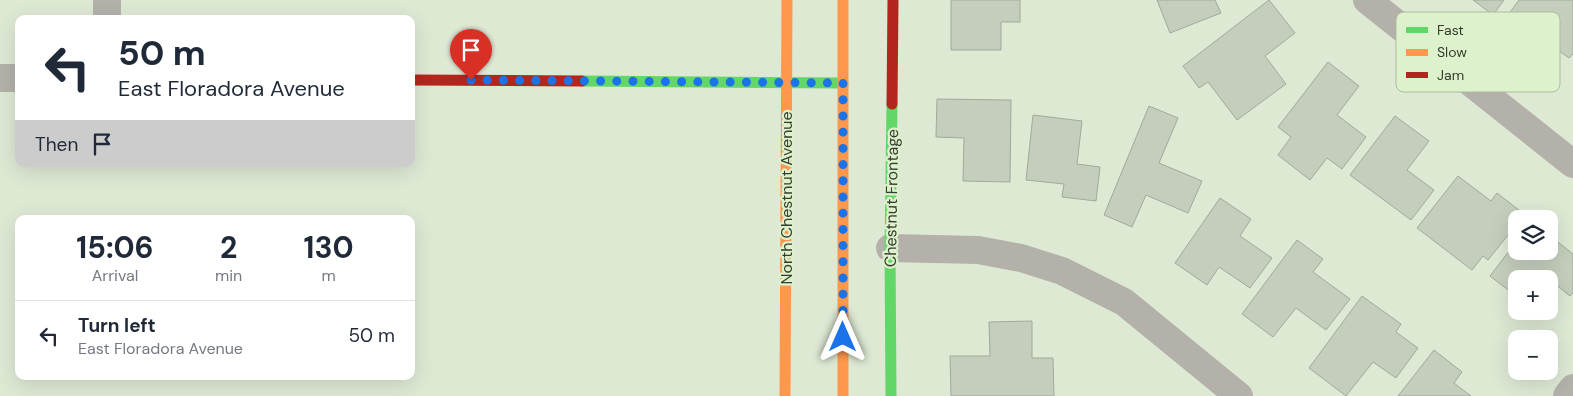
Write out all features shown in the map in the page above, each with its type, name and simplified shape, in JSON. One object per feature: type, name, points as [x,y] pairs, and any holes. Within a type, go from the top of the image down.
[{"type":"street","points":[[107,0],[107,15]]},
{"type":"street","name":"North Chestnut Avenue","points":[[785,396],[787,0]]},
{"type":"street","points":[[843,0],[843,396]]},
{"type":"street","name":"Chestnut Frontage","points":[[891,396],[890,248],[893,0]]},
{"type":"street","points":[[1367,0],[1396,23]]},
{"type":"street","points":[[0,78],[15,78]]},
{"type":"street","points":[[415,80],[843,83]]},
{"type":"street","points":[[1483,92],[1573,164]]},
{"type":"street","points":[[890,248],[978,250],[1021,258],[1062,271],[1124,302],[1239,396]]},
{"type":"street","points":[[1567,396],[1573,388]]},
{"type":"building","points":[[951,0],[1020,0],[1020,22],[1001,22],[1001,50],[951,50]]},
{"type":"building","points":[[1157,0],[1215,0],[1221,13],[1170,33]]},
{"type":"building","points":[[1269,0],[1295,33],[1265,56],[1286,84],[1237,120],[1208,82],[1199,88],[1183,66]]},
{"type":"building","points":[[1473,0],[1504,0],[1495,12],[1489,12]]},
{"type":"building","points":[[1519,0],[1573,0],[1573,54],[1569,58],[1560,52],[1560,12],[1510,12]]},
{"type":"building","points":[[1328,62],[1359,86],[1337,115],[1366,137],[1342,169],[1327,158],[1310,180],[1278,155],[1291,137],[1278,127]]},
{"type":"building","points":[[937,99],[1011,100],[1010,182],[963,181],[964,138],[936,137]]},
{"type":"building","points":[[1149,106],[1178,118],[1159,163],[1202,181],[1188,213],[1146,195],[1132,227],[1104,215]]},
{"type":"building","points":[[1033,115],[1082,121],[1077,164],[1100,167],[1096,201],[1062,197],[1064,184],[1026,180]]},
{"type":"building","points":[[1395,116],[1429,141],[1407,170],[1434,190],[1411,220],[1350,175]]},
{"type":"building","points":[[1458,176],[1491,201],[1497,193],[1519,210],[1508,210],[1508,235],[1488,260],[1483,256],[1472,270],[1417,228]]},
{"type":"building","points":[[1220,198],[1251,219],[1240,236],[1272,258],[1250,288],[1219,267],[1207,285],[1175,263]]},
{"type":"building","points":[[1297,240],[1323,259],[1313,272],[1350,299],[1326,330],[1296,308],[1273,337],[1242,314]]},
{"type":"building","points":[[1558,242],[1573,254],[1573,293],[1570,296],[1558,286],[1558,270],[1508,270],[1508,290],[1490,276],[1508,252],[1508,260],[1558,260]]},
{"type":"building","points":[[1362,296],[1401,324],[1396,332],[1418,348],[1396,378],[1373,362],[1346,396],[1309,368]]},
{"type":"building","points":[[1032,321],[1032,358],[1053,358],[1054,396],[951,396],[950,356],[990,356],[989,322]]},
{"type":"building","points":[[1434,350],[1462,372],[1454,383],[1471,396],[1398,396]]},
{"type":"traffic: fast","points":[[582,81],[843,83]]},
{"type":"traffic: fast","points":[[891,396],[890,248],[892,104]]},
{"type":"traffic: slow","points":[[785,396],[787,0]]},
{"type":"traffic: slow","points":[[843,0],[843,396]]},
{"type":"traffic: jam","points":[[892,104],[893,0]]},
{"type":"traffic: jam","points":[[415,80],[582,81]]},
{"type":"route","points":[[471,80],[843,83],[843,337]]}]
